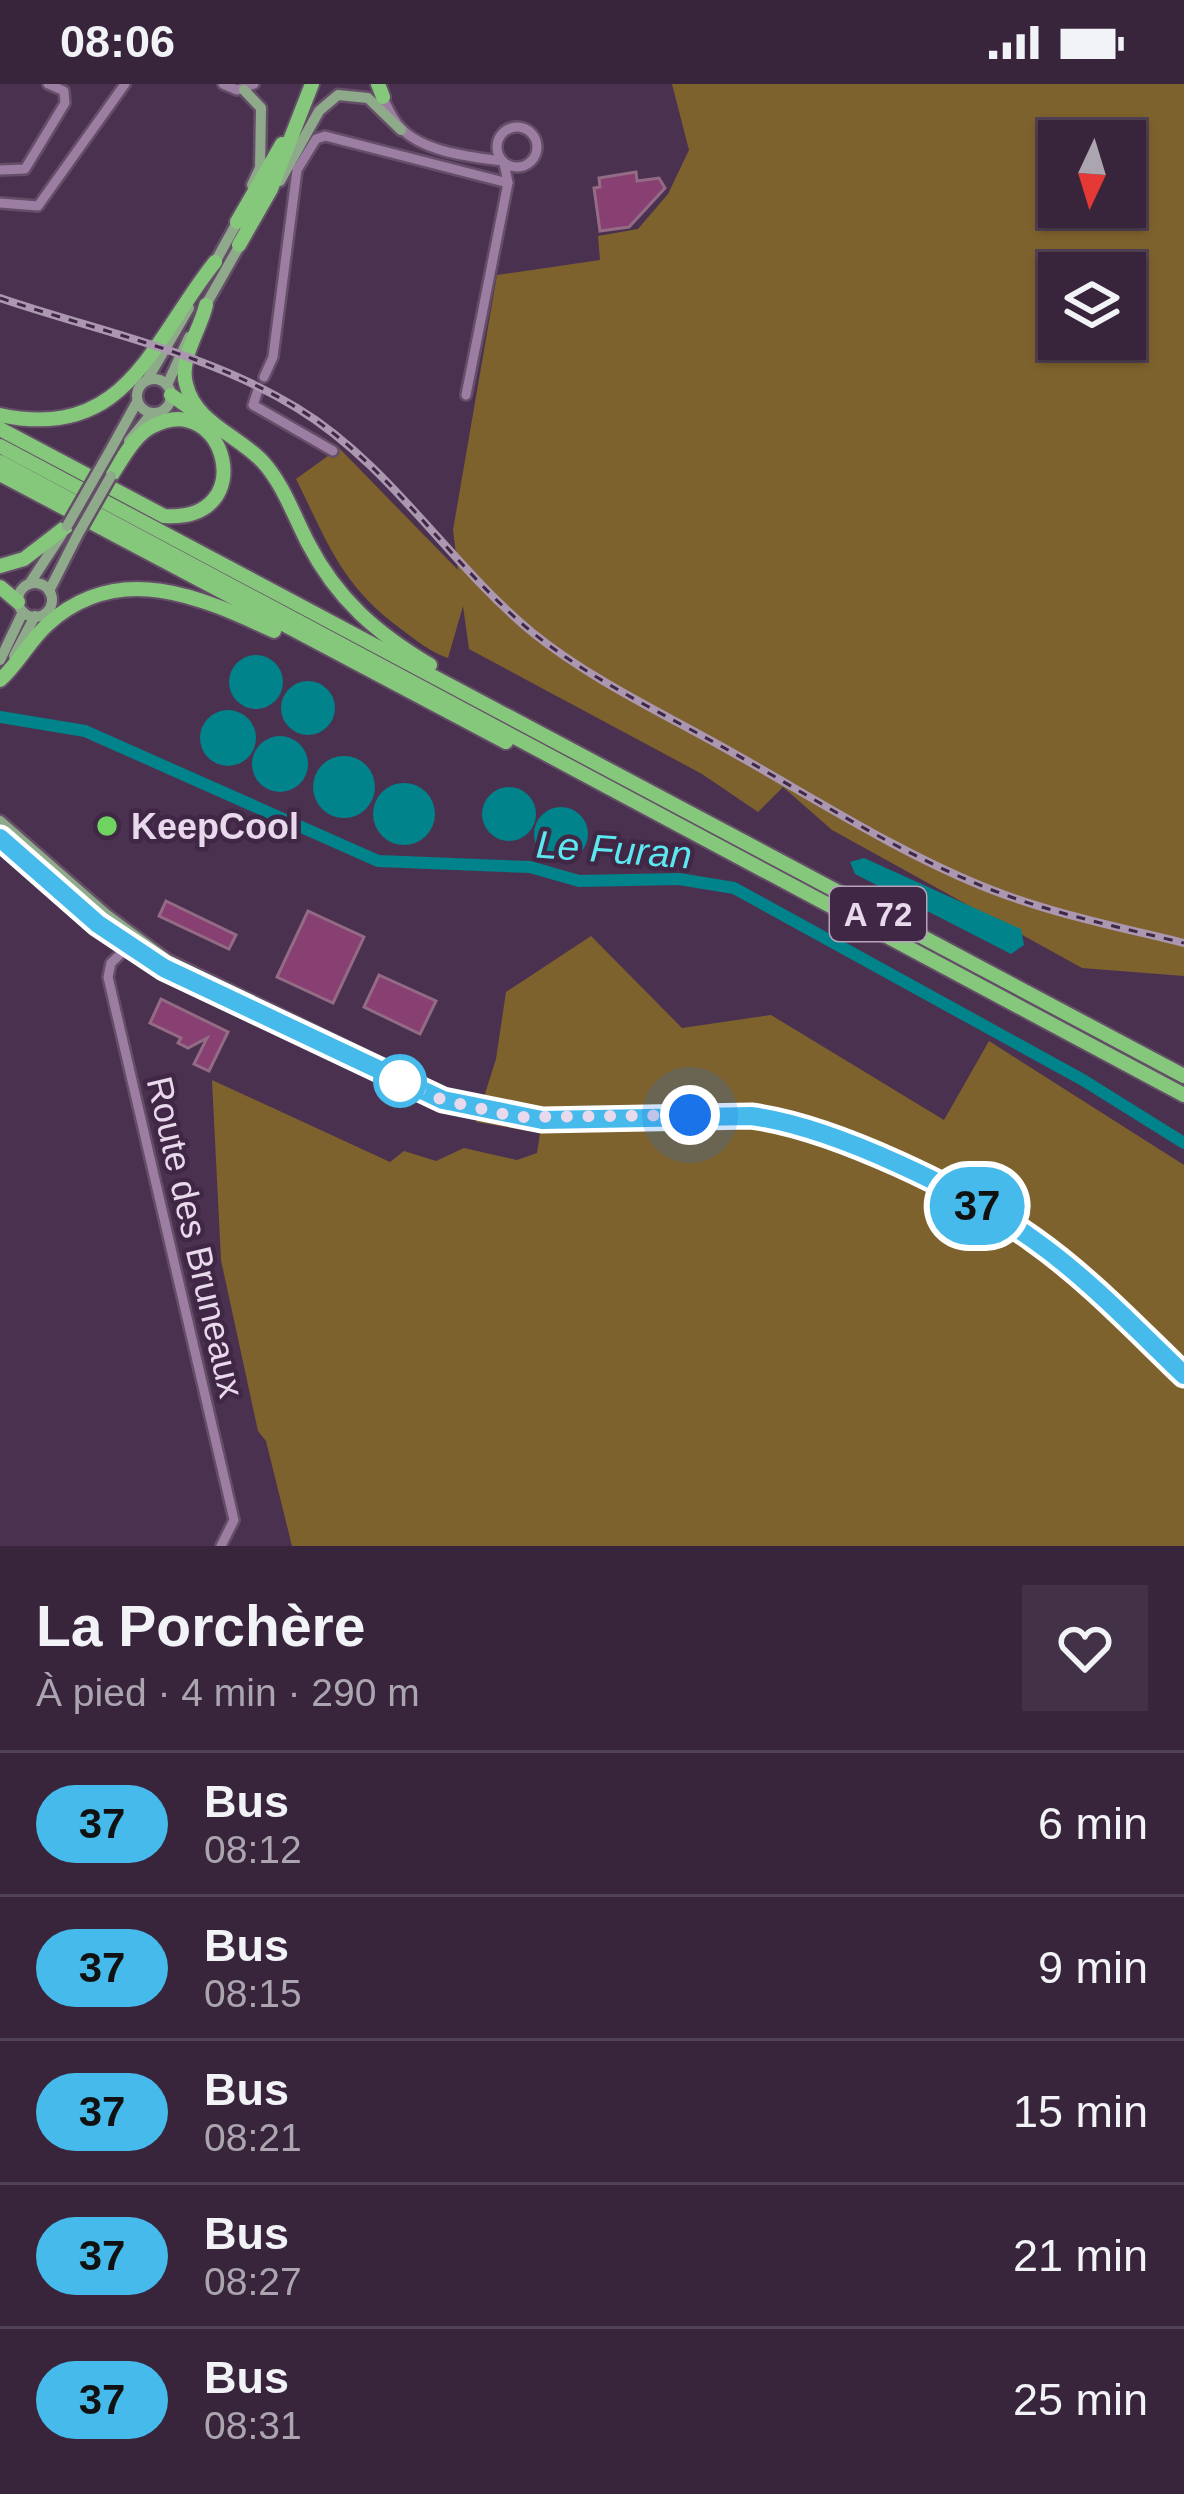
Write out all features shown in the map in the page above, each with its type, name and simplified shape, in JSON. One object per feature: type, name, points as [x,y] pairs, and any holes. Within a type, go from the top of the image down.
[{"type":"highway","points":[[237,222],[310,84]]},
{"type":"highway","points":[[239,245],[271,189],[310,84]]},
{"type":"highway","points":[[0,415],[48,420],[70,417],[110,400],[135,379],[215,262]]},
{"type":"highway","points":[[205,417],[184,382],[185,361],[206,305]]},
{"type":"highway","points":[[169,390],[182,406],[205,417],[265,464],[339,595],[372,628],[446,675],[455,688]]},
{"type":"highway","points":[[0,429],[164,516],[206,508],[218,495],[224,464],[204,428],[170,421],[139,436],[111,476]]},
{"type":"highway","name":"A 72","points":[[0,446],[1184,1076]]},
{"type":"highway","name":"A 72","points":[[0,462],[1184,1095]]},
{"type":"highway","points":[[0,474],[401,689],[555,766],[578,770]]},
{"type":"highway","points":[[0,566],[24,560],[72,530]]},
{"type":"highway","points":[[0,587],[25,610]]},
{"type":"highway","points":[[0,680],[38,634],[73,605],[104,593],[147,587],[208,601],[401,689]]},
{"type":"main road","points":[[25,610],[49,608],[49,591],[72,530],[137,402],[138,388],[147,380],[237,222],[260,168],[261,108],[249,87]]},
{"type":"main road","points":[[0,680],[25,610],[29,584],[111,476],[133,434],[152,413],[166,409],[169,390],[206,305],[310,125],[331,99],[349,93],[368,98],[401,130]]},
{"type":"main road","points":[[147,380],[169,390]]},
{"type":"main road","points":[[137,402],[152,413]]},
{"type":"main road","points":[[29,584],[38,583],[49,591]]},
{"type":"main road","points":[[0,660],[25,610]]},
{"type":"main road","points":[[0,821],[85,903]]},
{"type":"main road","points":[[0,838],[133,942],[468,1106],[542,1120],[751,1116],[780,1120],[851,1143],[1005,1220],[1036,1241],[1184,1375]]},
{"type":"street","points":[[0,170],[25,169],[64,103],[64,91],[47,84]]},
{"type":"street","points":[[0,202],[38,206],[124,84]]},
{"type":"street","points":[[223,84],[249,87]]},
{"type":"street","points":[[378,88],[401,130],[420,141],[518,167]]},
{"type":"street","points":[[466,395],[508,184],[518,167],[535,156],[532,134],[510,128],[497,144],[471,155]]},
{"type":"street","points":[[264,377],[273,357],[297,170],[316,139],[325,136],[508,184]]},
{"type":"street","points":[[497,144],[508,184]]},
{"type":"street","points":[[258,390],[253,405],[333,451]]},
{"type":"street","name":"Route des Bruneaux","points":[[133,942],[111,963],[108,977],[235,1520],[221,1546]]},
{"type":"shaded area","points":[[672,84],[1184,84],[1184,976],[1082,968],[832,830],[783,787],[758,812],[702,774],[469,649],[463,606],[448,658],[429,649],[381,613],[338,562],[296,479],[339,448],[458,570],[453,530],[497,275],[600,260],[598,236],[638,229],[668,194],[689,150]]},
{"type":"shaded area","points":[[256,655],[275,663],[283,682],[275,701],[256,709],[237,701],[229,682],[237,663]]},
{"type":"shaded area","points":[[308,681],[327,689],[335,708],[327,727],[308,735],[289,727],[281,708],[289,689]]},
{"type":"shaded area","points":[[228,710],[248,718],[256,738],[248,758],[228,766],[208,758],[200,738],[208,718]]},
{"type":"shaded area","points":[[280,736],[300,744],[308,764],[300,784],[280,792],[260,784],[252,764],[260,744]]},
{"type":"shaded area","points":[[344,756],[366,765],[375,787],[366,809],[344,818],[322,809],[313,787],[322,765]]},
{"type":"shaded area","points":[[404,783],[426,792],[435,814],[426,836],[404,845],[382,836],[373,814],[382,792]]},
{"type":"shaded area","points":[[509,787],[528,795],[536,814],[528,833],[509,841],[490,833],[482,814],[490,795]]},
{"type":"shaded area","points":[[561,807],[580,815],[588,834],[580,853],[561,861],[542,853],[534,834],[542,815]]},
{"type":"shaded area","points":[[864,858],[1021,929],[1024,945],[1011,954],[855,874],[850,862]]},
{"type":"shaded area","points":[[591,936],[682,1028],[771,1015],[944,1120],[989,1041],[1184,1165],[1184,1546],[292,1546],[266,1441],[258,1431],[221,1260],[212,1080],[390,1162],[404,1151],[436,1161],[464,1148],[517,1160],[537,1153],[540,1133],[476,1122],[496,1059],[506,992]]},
{"type":"building","points":[[636,172],[637,181],[659,178],[665,188],[629,227],[600,231],[594,188],[600,187],[599,178]]},
{"type":"building","points":[[166,901],[236,935],[229,949],[159,916]]},
{"type":"building","points":[[308,911],[364,937],[333,1003],[277,977]]},
{"type":"building","points":[[379,975],[436,1001],[420,1034],[364,1007]]},
{"type":"building","points":[[161,999],[228,1032],[209,1071],[194,1064],[207,1038],[188,1048],[178,1043],[181,1038],[150,1023]]},
{"type":"waterway","name":"Le Furan","points":[[0,717],[85,731],[378,861],[530,867],[579,881],[679,879],[734,888],[1083,1080],[1184,1143]]},
{"type":"railway","points":[[0,298],[189,358],[297,408],[362,458],[503,606],[554,649],[623,693],[887,841],[1015,899],[1184,943]]},
{"type":"bus line","name":"37","points":[[0,838],[98,924],[164,968],[443,1100],[542,1120],[751,1116],[780,1120],[851,1143],[1005,1220],[1036,1241],[1090,1285],[1184,1375]]},
{"type":"place","name":"KeepCool","points":[[107,826]]},
{"type":"route","points":[[400,1081],[486,1112],[542,1120],[690,1115]]}]
